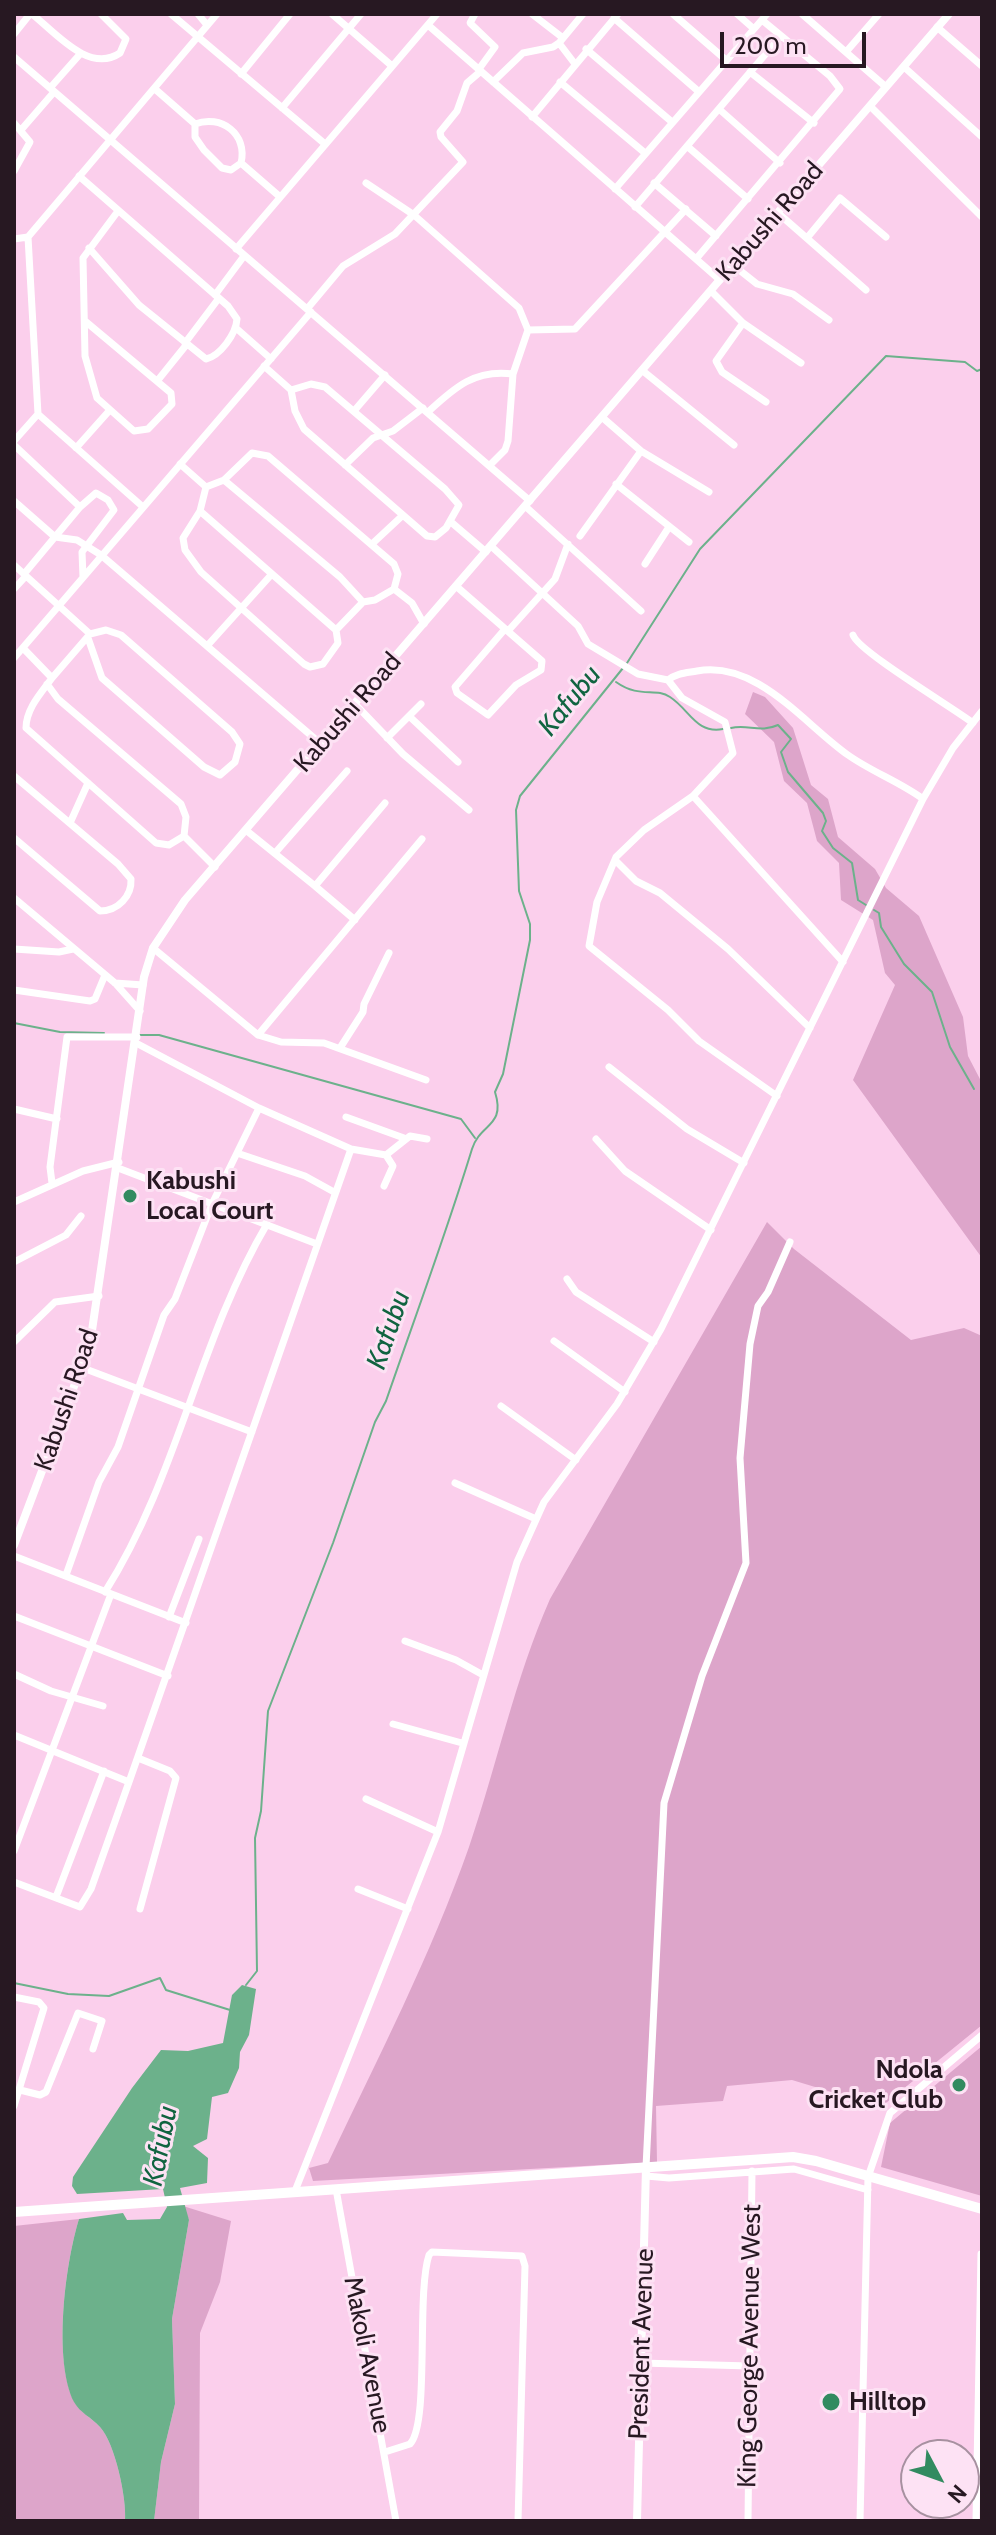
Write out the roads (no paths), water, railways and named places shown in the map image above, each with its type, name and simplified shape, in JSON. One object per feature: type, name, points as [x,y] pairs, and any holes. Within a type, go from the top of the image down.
[{"type":"highway","points":[[14,2212],[184,2198],[646,2171],[793,2157],[982,2209]]},
{"type":"main road","name":"Kabushi Road","points":[[14,1545],[83,1368],[99,1296],[143,985],[153,948],[171,917],[949,14]]},
{"type":"main road","name":"President Avenue","points":[[637,2521],[646,2171]]},
{"type":"street","points":[[14,34],[31,14],[81,53],[104,61],[126,46],[121,32],[101,14]]},
{"type":"street","points":[[171,14],[325,144]]},
{"type":"street","points":[[198,14],[207,25]]},
{"type":"street","points":[[14,239],[28,237],[217,14]]},
{"type":"street","points":[[241,74],[290,14]]},
{"type":"street","points":[[332,14],[392,66]]},
{"type":"street","points":[[282,108],[361,14]]},
{"type":"street","points":[[236,249],[437,14]]},
{"type":"street","points":[[14,658],[271,359],[343,266],[395,234],[464,160],[440,135],[459,108],[467,83],[495,47],[470,23],[475,14]]},
{"type":"street","points":[[532,14],[561,40],[575,64]]},
{"type":"street","points":[[493,82],[523,53],[553,47],[583,14]]},
{"type":"street","points":[[673,14],[726,60]]},
{"type":"street","points":[[737,14],[754,29]]},
{"type":"street","points":[[802,14],[886,87]]},
{"type":"street","points":[[846,52],[876,15]]},
{"type":"street","points":[[532,117],[616,16],[698,91]]},
{"type":"street","points":[[615,189],[764,17],[781,36],[840,86],[835,99],[696,259]]},
{"type":"street","points":[[428,25],[720,280]]},
{"type":"street","points":[[937,27],[982,66]]},
{"type":"street","points":[[635,207],[781,36]]},
{"type":"street","points":[[586,49],[672,122]]},
{"type":"street","points":[[21,130],[81,53]]},
{"type":"street","points":[[14,57],[490,465],[568,544],[641,611]]},
{"type":"street","points":[[904,67],[982,137]]},
{"type":"street","points":[[750,72],[814,123]]},
{"type":"street","points":[[560,82],[645,153]]},
{"type":"street","points":[[155,89],[195,124],[200,144],[222,168],[231,170],[241,163]]},
{"type":"street","points":[[870,106],[982,217]]},
{"type":"street","points":[[719,109],[780,163]]},
{"type":"street","points":[[195,124],[215,120],[230,127],[240,145],[241,163],[279,196]]},
{"type":"street","points":[[14,123],[30,142],[14,171]]},
{"type":"street","points":[[687,146],[748,199]]},
{"type":"street","points":[[79,176],[161,244],[235,313],[236,328],[271,359]]},
{"type":"street","points":[[366,183],[414,215],[519,308],[528,330],[513,374],[508,441],[505,450],[490,465]]},
{"type":"street","points":[[654,183],[716,236]]},
{"type":"street","points":[[807,238],[840,198],[844,198],[886,237]]},
{"type":"street","points":[[528,330],[575,329],[686,209]]},
{"type":"street","points":[[85,321],[158,380],[173,400],[148,429],[134,431],[109,411],[97,398],[88,378],[85,321],[82,261],[118,211]]},
{"type":"street","points":[[778,213],[866,290]]},
{"type":"street","points":[[28,237],[38,414],[14,443],[80,507]]},
{"type":"street","points":[[89,248],[139,305],[208,360],[236,328]]},
{"type":"street","points":[[158,380],[244,256]]},
{"type":"street","points":[[733,265],[757,284],[793,294],[829,320]]},
{"type":"street","points":[[711,291],[743,323],[801,363]]},
{"type":"street","points":[[743,323],[716,361],[722,372],[766,402]]},
{"type":"street","points":[[264,366],[291,390],[295,411],[304,429],[427,536],[441,534],[458,511],[456,500],[320,384],[291,390]]},
{"type":"street","points":[[643,371],[734,445]]},
{"type":"street","points":[[345,465],[373,438],[426,410],[467,379],[498,372],[513,374]]},
{"type":"street","points":[[354,411],[385,375]]},
{"type":"street","points":[[76,448],[109,411]]},
{"type":"street","points":[[38,414],[143,507]]},
{"type":"street","points":[[603,418],[641,451],[709,492]]},
{"type":"street","points":[[580,536],[641,451]]},
{"type":"street","points":[[206,487],[224,480],[246,457],[260,453],[394,564],[398,574],[394,589],[375,600],[363,602],[336,630]]},
{"type":"street","points":[[180,464],[206,487]]},
{"type":"street","points":[[224,480],[340,577],[363,602]]},
{"type":"street","points":[[616,484],[689,542]]},
{"type":"street","points":[[200,511],[336,630],[338,643],[328,659],[310,667],[201,572],[185,550],[183,538],[200,511],[206,487]]},
{"type":"street","points":[[14,589],[80,507],[96,493],[108,500],[114,510],[86,545],[79,562],[83,577]]},
{"type":"street","points":[[14,501],[55,537],[86,545],[101,555],[321,744]]},
{"type":"street","points":[[372,544],[402,516]]},
{"type":"street","points":[[451,522],[543,594],[578,626],[588,644],[636,672],[668,680],[682,698],[725,722],[733,753],[693,796],[644,830],[615,860],[597,902],[589,942],[592,951],[668,1010],[699,1041],[777,1096]]},
{"type":"street","points":[[645,564],[669,527]]},
{"type":"street","points":[[456,586],[507,630],[543,664],[541,670],[516,685],[488,715],[457,693],[455,687],[507,630],[543,594],[555,579],[568,544]]},
{"type":"street","points":[[14,565],[59,604],[89,636],[102,678],[204,767],[220,775],[231,768],[240,744],[232,732],[121,635],[106,630],[89,636],[50,681],[28,714],[26,728],[156,843],[169,845],[184,836]]},
{"type":"street","points":[[207,646],[271,575]]},
{"type":"street","points":[[394,589],[412,603],[424,624]]},
{"type":"street","points":[[853,635],[856,642],[888,668],[977,722]]},
{"type":"street","points":[[23,648],[50,681],[58,699],[181,804],[186,817],[184,836]]},
{"type":"street","points":[[668,680],[676,675],[709,669],[753,681],[793,708],[852,758],[923,799]]},
{"type":"street","points":[[355,704],[387,738],[469,810]]},
{"type":"street","points":[[387,738],[421,704]]},
{"type":"street","points":[[295,2191],[438,1832],[506,1595],[536,1519],[625,1392],[654,1342],[923,799],[949,754],[977,722],[982,711]]},
{"type":"street","points":[[409,716],[458,762]]},
{"type":"street","points":[[275,853],[347,771]]},
{"type":"street","points":[[14,776],[131,879],[127,896],[112,909],[95,908],[14,838]]},
{"type":"street","points":[[70,823],[88,783]]},
{"type":"street","points":[[693,796],[843,962]]},
{"type":"street","points":[[315,886],[385,803]]},
{"type":"street","points":[[247,831],[355,920]]},
{"type":"street","points":[[184,836],[215,867]]},
{"type":"street","points":[[258,1035],[422,839]]},
{"type":"street","points":[[615,860],[636,881],[660,893],[728,949],[810,1028]]},
{"type":"street","points":[[14,898],[115,983],[140,1012]]},
{"type":"street","points":[[153,948],[258,1035],[281,1042],[324,1043],[426,1080]]},
{"type":"street","points":[[14,949],[59,952],[73,949]]},
{"type":"street","points":[[340,1048],[363,1012],[389,953]]},
{"type":"street","points":[[14,990],[90,1001],[95,999],[105,975]]},
{"type":"street","points":[[115,983],[143,985]]},
{"type":"street","points":[[52,1183],[50,1167],[67,1037],[137,1036],[259,1108],[351,1149],[386,1155],[393,1166],[384,1186]]},
{"type":"street","points":[[609,1067],[687,1129],[744,1163]]},
{"type":"street","points":[[66,1575],[158,1329],[175,1299],[212,1204],[259,1108]]},
{"type":"street","points":[[14,1109],[57,1119]]},
{"type":"street","points":[[346,1117],[404,1138],[415,1136],[427,1139]]},
{"type":"street","points":[[386,1155],[404,1138]]},
{"type":"street","points":[[596,1139],[625,1171],[711,1230]]},
{"type":"street","points":[[14,1882],[80,1907],[85,1901],[168,1676],[351,1149]]},
{"type":"street","points":[[237,1153],[305,1176],[334,1192]]},
{"type":"street","points":[[14,1202],[83,1171],[118,1165],[317,1244]]},
{"type":"street","points":[[14,1262],[66,1235],[81,1216]]},
{"type":"street","points":[[14,1851],[54,1751],[108,1593],[146,1518],[190,1409],[219,1319],[267,1224]]},
{"type":"street","points":[[790,1242],[768,1292],[758,1306],[750,1344],[740,1458],[746,1563],[702,1676],[664,1803],[646,2171],[669,2178],[794,2169],[868,2190]]},
{"type":"street","points":[[567,1279],[576,1292],[654,1342]]},
{"type":"street","points":[[14,1342],[55,1302],[99,1296]]},
{"type":"street","points":[[554,1341],[625,1392]]},
{"type":"street","points":[[83,1368],[252,1432]]},
{"type":"street","points":[[501,1406],[576,1460]]},
{"type":"street","points":[[455,1483],[536,1519]]},
{"type":"street","points":[[169,1617],[199,1539]]},
{"type":"street","points":[[14,1556],[186,1623]]},
{"type":"street","points":[[14,1616],[168,1676]]},
{"type":"street","points":[[405,1641],[456,1660],[483,1675]]},
{"type":"street","points":[[14,1674],[103,1706]]},
{"type":"street","points":[[393,1724],[462,1743]]},
{"type":"street","points":[[14,1735],[129,1782]]},
{"type":"street","points":[[138,1758],[170,1771],[176,1778],[140,1909]]},
{"type":"street","points":[[56,1897],[104,1771]]},
{"type":"street","points":[[366,1799],[438,1832]]},
{"type":"street","points":[[358,1889],[408,1909]]},
{"type":"street","points":[[14,1997],[39,2002],[44,2008],[14,2106]]},
{"type":"street","points":[[20,2090],[44,2095],[78,2013],[102,2021],[93,2049]]},
{"type":"street","points":[[860,2521],[868,2177],[890,2113],[982,2035]]},
{"type":"street","name":"King George Avenue West","points":[[748,2521],[752,2171]]},
{"type":"street","name":"Makoli Avenue","points":[[336,2189],[396,2521]]},
{"type":"street","points":[[385,2452],[410,2444],[419,2428],[420,2339],[429,2255],[432,2252],[522,2256],[525,2266],[518,2521]]},
{"type":"street","points":[[976,2521],[981,2254]]},
{"type":"street","points":[[641,2363],[750,2366]]},
{"type":"water","points":[[242,1985],[256,1989],[249,2035],[240,2052],[239,2068],[228,2093],[212,2097],[207,2139],[193,2146],[208,2158],[207,2183],[180,2188],[189,2220],[172,2319],[175,2404],[161,2462],[154,2521],[125,2521],[122,2486],[111,2445],[100,2427],[76,2406],[68,2384],[64,2362],[63,2312],[69,2261],[79,2219],[123,2213],[127,2220],[160,2219],[167,2207],[163,2189],[77,2194],[72,2186],[73,2177],[161,2050],[188,2051],[223,2043],[232,1995]]},
{"type":"waterway","name":"Kafubu","points":[[627,663],[700,549],[886,356],[965,362],[977,371],[982,369]]},
{"type":"waterway","name":"Kafubu","points":[[246,1985],[257,1971],[255,1838],[261,1811],[268,1711],[333,1543],[375,1422],[386,1401],[472,1149],[497,1112],[495,1092],[503,1074],[530,940],[530,924],[519,891],[516,810],[520,796],[623,668]]},
{"type":"waterway","points":[[616,682],[632,690],[664,694],[706,728],[723,729]]},
{"type":"waterway","points":[[731,728],[778,725],[791,739],[781,752],[788,772],[823,813],[826,821],[822,831],[833,848],[852,863],[858,900],[866,905]]},
{"type":"waterway","points":[[874,910],[879,913],[881,927],[904,964],[932,992],[950,1047],[974,1089]]},
{"type":"waterway","points":[[14,1023],[60,1032],[104,1033]]},
{"type":"waterway","points":[[138,1035],[159,1035],[461,1119],[475,1138]]},
{"type":"waterway","points":[[14,1983],[68,1994],[109,1996],[160,1978],[166,1990],[230,2010]]},
{"type":"place","name":"Kabushi Local Court","points":[[130,1196]]},
{"type":"place","name":"Ndola Cricket Club","points":[[959,2085]]},
{"type":"place","name":"Hilltop","points":[[831,2402]]}]
